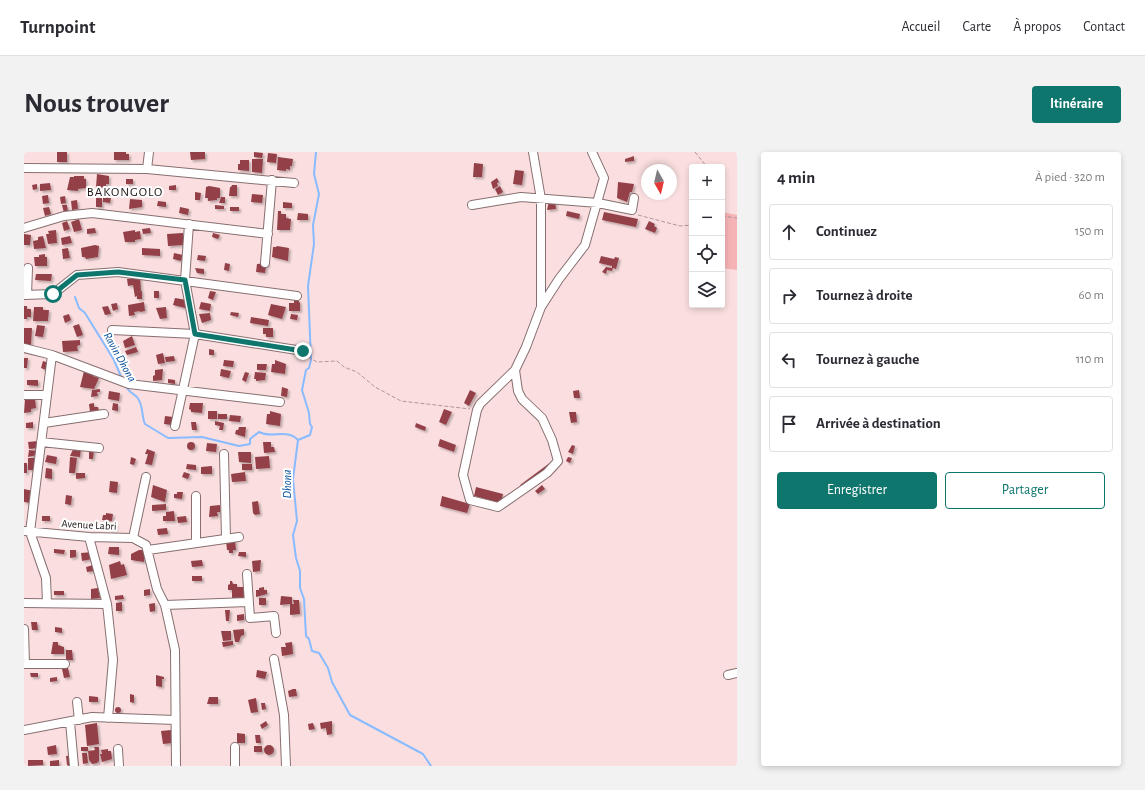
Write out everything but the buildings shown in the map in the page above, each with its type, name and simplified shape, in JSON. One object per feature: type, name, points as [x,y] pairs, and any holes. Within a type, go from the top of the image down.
[{"type":"street","points":[[147,169],[149,152]]},
{"type":"street","points":[[533,152],[541,199],[541,307]]},
{"type":"street","points":[[515,370],[518,391],[522,399],[542,418],[552,440],[558,461],[547,473],[498,507],[470,500],[463,475],[477,410],[480,404],[515,370],[541,307],[559,279],[585,246],[604,178],[592,152]]},
{"type":"street","points":[[24,168],[147,169],[294,183]]},
{"type":"street","points":[[265,263],[272,180]]},
{"type":"street","points":[[472,205],[521,197],[598,203],[632,210],[634,198]]},
{"type":"street","points":[[24,228],[64,216],[92,213],[268,234]]},
{"type":"street","points":[[175,426],[195,334],[185,280],[189,224]]},
{"type":"street","points":[[28,268],[26,295],[53,294],[77,275],[118,272],[297,296]]},
{"type":"street","points":[[112,330],[195,334],[303,351]]},
{"type":"street","points":[[24,348],[52,355],[129,384],[280,402]]},
{"type":"street","points":[[47,603],[46,578],[27,531],[44,423],[52,355]]},
{"type":"street","points":[[24,395],[47,395]]},
{"type":"street","points":[[44,423],[104,414]]},
{"type":"street","points":[[41,442],[99,448]]},
{"type":"street","points":[[224,454],[226,538]]},
{"type":"street","points":[[146,477],[133,538],[146,545],[148,550],[157,589],[165,605],[175,650],[176,766]]},
{"type":"street","points":[[196,496],[196,542]]},
{"type":"street","name":"Avenue Labri","points":[[27,531],[89,537],[133,538]]},
{"type":"street","points":[[148,550],[239,536]]},
{"type":"street","points":[[89,537],[107,604],[113,660],[108,718]]},
{"type":"street","points":[[247,574],[250,618],[274,616],[276,633]]},
{"type":"street","points":[[165,605],[248,602]]},
{"type":"street","points":[[24,603],[107,604]]},
{"type":"street","points":[[24,629],[25,665],[65,664]]},
{"type":"street","points":[[274,659],[284,715],[286,766]]},
{"type":"street","points":[[728,676],[737,673]]},
{"type":"street","points":[[77,702],[79,720]]},
{"type":"street","points":[[24,730],[92,717],[175,720]]},
{"type":"street","points":[[70,722],[74,766]]},
{"type":"street","points":[[234,766],[235,747]]},
{"type":"street","points":[[118,749],[119,766]]},
{"type":"path","points":[[695,152],[705,164]]},
{"type":"path","points":[[632,210],[636,214],[680,226],[689,225]]},
{"type":"path","points":[[725,216],[737,218]]},
{"type":"path","points":[[303,351],[305,355],[317,362],[337,361],[344,367],[357,372],[375,387],[401,401],[477,410]]},
{"type":"shaded area","points":[[725,213],[737,215],[737,270],[725,268]]},
{"type":"waterway","name":"Dhona","points":[[316,152],[314,174],[319,194],[313,225],[314,244],[308,286],[311,360],[309,368],[306,370],[302,390],[312,427],[310,435],[298,440],[293,479],[297,521],[293,535],[296,558],[300,571],[300,588],[304,599],[306,636],[309,639],[312,651],[319,653],[328,668],[332,682],[350,715],[423,754],[431,766]]},
{"type":"waterway","name":"Ravin Dhona","points":[[75,297],[79,308],[85,313],[114,360],[122,379]]},
{"type":"waterway","name":"Ravin Dhona","points":[[126,386],[128,390],[139,400],[142,407],[145,424],[168,438],[202,437],[239,446],[250,444],[250,439],[259,432],[269,435],[284,434],[294,436],[298,440]]},
{"type":"district","name":"BAKONGOLO","points":[[125,192]]},
{"type":"route","points":[[53,294],[77,275],[118,272],[185,280],[195,334],[303,351]]}]
